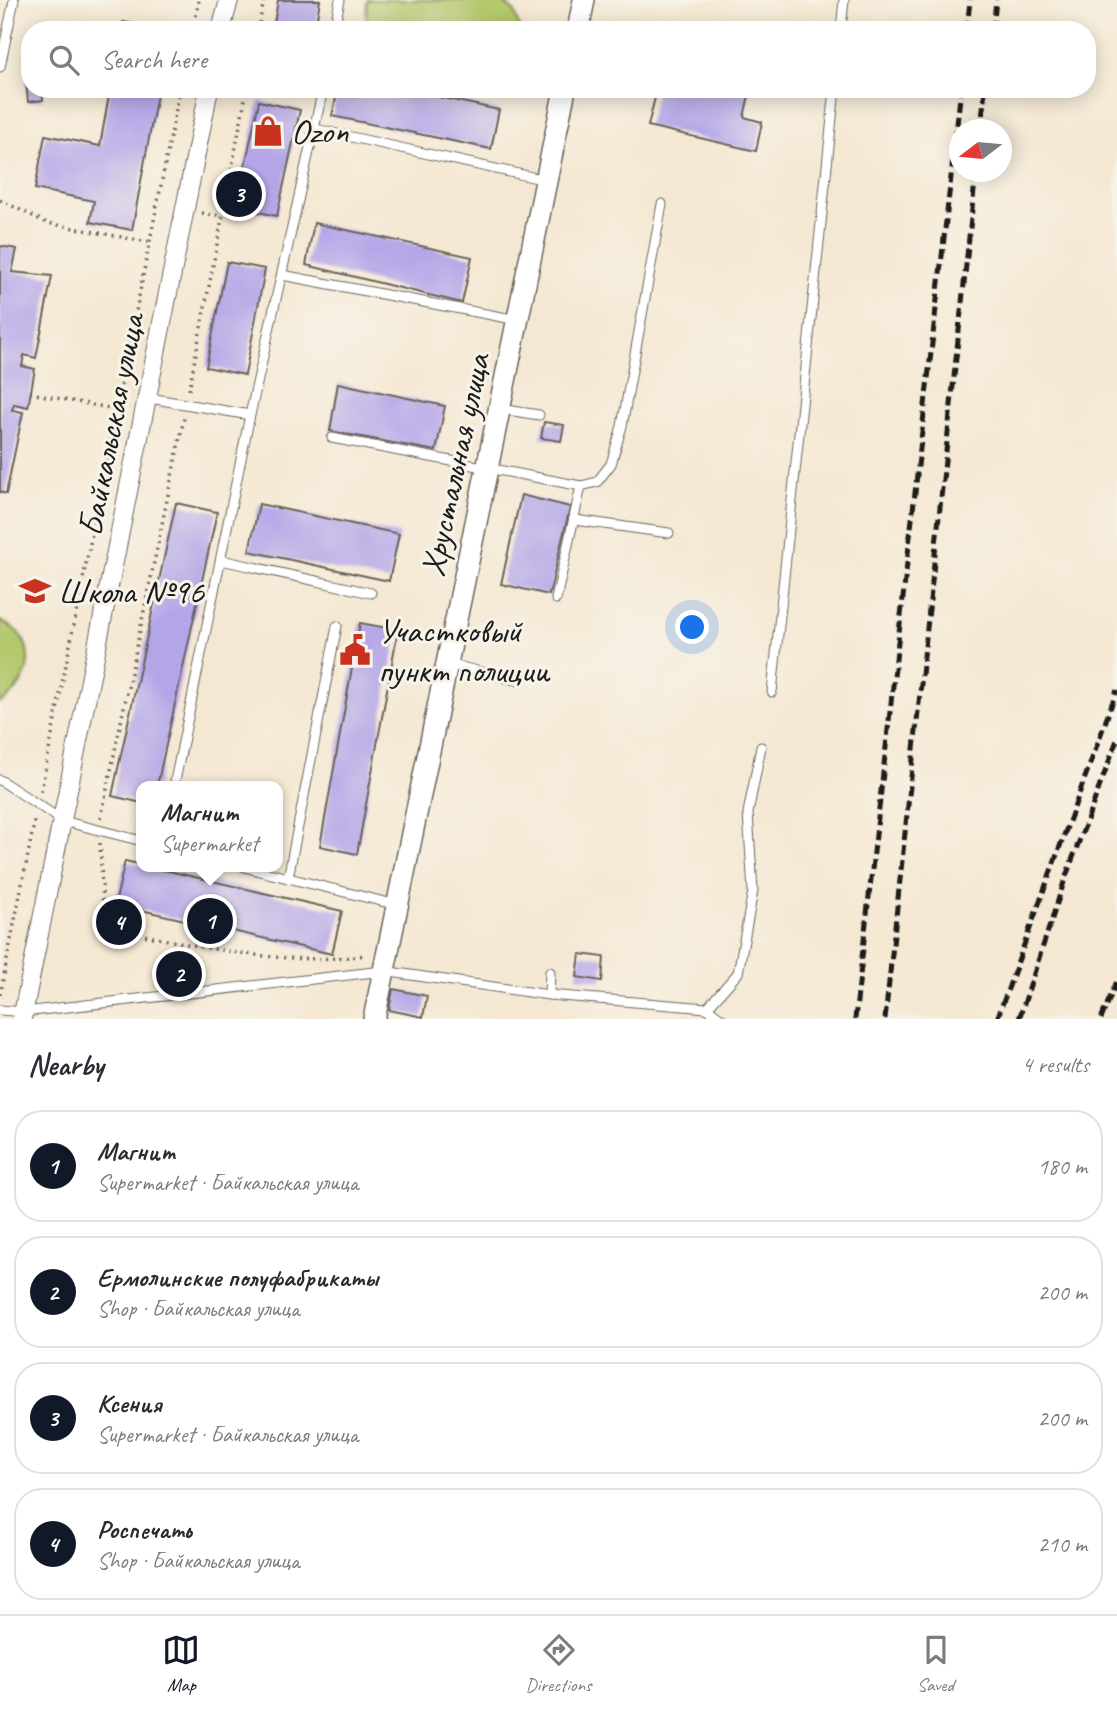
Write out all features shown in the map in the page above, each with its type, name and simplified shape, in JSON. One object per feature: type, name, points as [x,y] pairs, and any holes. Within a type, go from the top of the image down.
[{"type":"street","points":[[223,21],[229,0]]},
{"type":"street","points":[[580,21],[584,0]]},
{"type":"street","name":"Байкальская улица","points":[[23,1016],[207,98]]},
{"type":"street","name":"Хрустальная улица","points":[[374,1019],[563,98]]},
{"type":"lane","points":[[0,66],[14,0]]},
{"type":"lane","points":[[336,21],[340,0]]},
{"type":"lane","points":[[842,21],[844,0]]},
{"type":"lane","points":[[175,781],[250,415],[321,98]]},
{"type":"lane","points":[[772,692],[834,98]]},
{"type":"lane","points":[[315,129],[546,180]]},
{"type":"lane","points":[[332,438],[581,486],[597,482],[611,464],[622,426],[662,204]]},
{"type":"lane","points":[[282,275],[518,320]]},
{"type":"lane","points":[[149,398],[187,402],[250,415]]},
{"type":"lane","points":[[500,409],[539,415]]},
{"type":"lane","points":[[556,599],[581,486]]},
{"type":"lane","points":[[575,520],[669,533]]},
{"type":"lane","points":[[221,560],[371,593]]},
{"type":"lane","points":[[288,878],[337,626]]},
{"type":"lane","points":[[448,664],[520,681]]},
{"type":"lane","points":[[707,1008],[738,973],[752,891],[748,813],[761,747]]},
{"type":"lane","points":[[0,780],[63,821],[136,839]]},
{"type":"lane","points":[[264,872],[397,905]]},
{"type":"lane","points":[[0,1010],[23,1016],[385,962],[549,995],[707,1008],[722,1019]]},
{"type":"lane","points":[[549,995],[550,972]]},
{"type":"path","points":[[194,21],[199,0]]},
{"type":"path","points":[[260,21],[264,0]]},
{"type":"path","points":[[0,995],[178,98]]},
{"type":"path","points":[[245,98],[187,402],[99,830],[104,927],[269,959],[385,962]]},
{"type":"path","points":[[0,200],[47,223],[148,242]]},
{"type":"path","points":[[30,393],[109,408],[115,412]]},
{"type":"green space","points":[[367,0],[501,0],[514,11],[517,21],[367,21]]},
{"type":"green space","points":[[0,621],[13,628],[22,638],[28,661],[20,684],[0,703]]},
{"type":"building","points":[[278,0],[320,0],[316,21],[274,21]]},
{"type":"building","points":[[28,98],[43,98],[43,100],[28,102]]},
{"type":"building","points":[[108,98],[156,98],[132,230],[90,222],[94,201],[35,189],[45,135],[100,146]]},
{"type":"building","points":[[336,98],[444,98],[499,110],[491,149],[332,116]]},
{"type":"building","points":[[655,98],[748,98],[744,117],[762,122],[756,151],[648,126]]},
{"type":"building","points":[[259,101],[300,110],[277,216],[236,207]]},
{"type":"building","points":[[314,223],[472,257],[462,303],[306,265]]},
{"type":"building","points":[[0,246],[17,249],[12,272],[52,276],[36,358],[24,355],[22,366],[35,369],[28,407],[14,404],[12,410],[23,412],[6,494],[0,492]]},
{"type":"building","points":[[227,262],[265,269],[245,375],[206,367]]},
{"type":"building","points":[[338,383],[445,406],[436,451],[330,431]]},
{"type":"building","points":[[544,422],[564,425],[561,441],[541,438]]},
{"type":"building","points":[[521,495],[570,507],[549,595],[501,584]]},
{"type":"building","points":[[176,503],[217,512],[158,781],[136,781],[136,802],[112,796]]},
{"type":"building","points":[[259,504],[399,534],[389,581],[249,551]]},
{"type":"building","points":[[360,623],[398,630],[357,854],[320,846]]},
{"type":"building","points":[[125,861],[136,864],[136,872],[173,872],[342,911],[332,954],[115,904]]},
{"type":"building","points":[[580,954],[604,957],[602,981],[577,977]]},
{"type":"building","points":[[195,962],[197,975],[168,979],[166,966]]},
{"type":"building","points":[[393,989],[427,996],[423,1017],[389,1010]]},
{"type":"railway","points":[[968,21],[970,0]]},
{"type":"railway","points":[[994,21],[996,0]]},
{"type":"railway","points":[[855,1019],[960,98]]},
{"type":"railway","points":[[982,119],[984,98]]},
{"type":"railway","points":[[885,1019],[975,182]]},
{"type":"railway","points":[[997,1019],[1117,690]]},
{"type":"railway","points":[[1019,1019],[1065,879],[1117,740]]},
{"type":"railway","points":[[1101,1019],[1117,981]]},
{"type":"place","name":"Ozon","points":[[268,131]]},
{"type":"place","name":"Ксения","points":[[239,194]]},
{"type":"place","name":"Школа №96","points":[[35,591]]},
{"type":"place","name":"Участковый пункт полиции","points":[[355,650]]},
{"type":"place","name":"Магнит","points":[[210,921]]},
{"type":"place","name":"Роспечать","points":[[119,922]]},
{"type":"place","name":"Ермолинские полуфабрикаты","points":[[179,974]]}]
